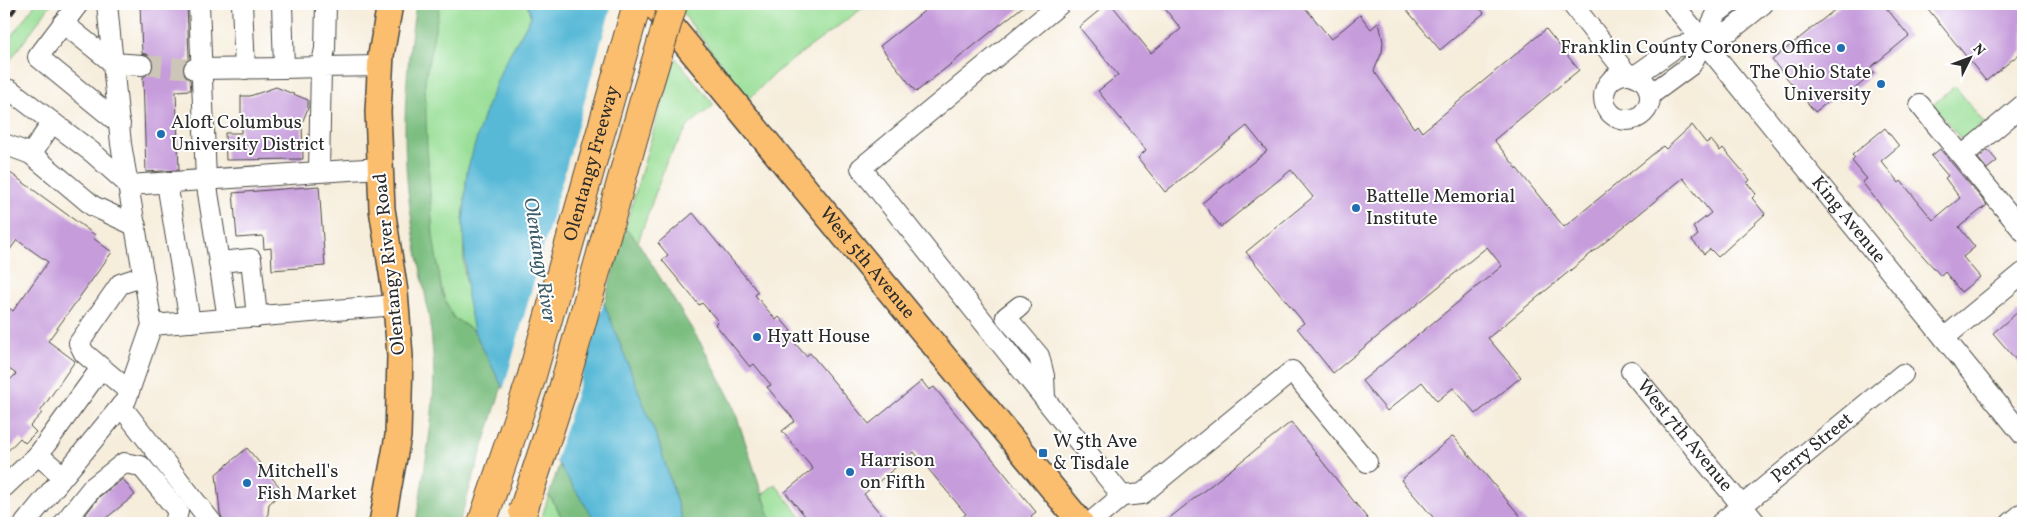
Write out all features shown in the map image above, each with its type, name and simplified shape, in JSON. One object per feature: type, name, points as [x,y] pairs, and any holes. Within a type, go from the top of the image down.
[{"type":"highway","name":"Olentangy Freeway","points":[[482,523],[531,379],[637,4]]},
{"type":"highway","name":"Olentangy Freeway","points":[[521,517],[564,389],[643,104],[673,4]]},
{"type":"main road","name":"Olentangy River Road","points":[[382,523],[398,436],[400,356],[396,305],[382,209],[378,112],[380,66],[390,4]]},
{"type":"main road","name":"West 5th Avenue","points":[[653,4],[1081,523]]},
{"type":"street","points":[[78,4],[38,57],[120,124]]},
{"type":"street","points":[[25,523],[125,398],[152,325],[120,124],[107,4]]},
{"type":"street","points":[[199,4],[199,69],[206,180],[228,319]]},
{"type":"street","points":[[242,4],[245,69]]},
{"type":"street","points":[[282,4],[284,68]]},
{"type":"street","points":[[318,172],[321,67],[325,49],[326,4]]},
{"type":"street","points":[[1060,4],[861,168],[1122,496]]},
{"type":"street","points":[[1572,4],[1631,75],[1646,85],[1650,94],[1648,106],[1638,117],[1624,120],[1611,113],[1605,100],[1608,85],[1620,76],[1631,75],[1676,47],[1703,41],[1731,30],[1763,4]]},
{"type":"street","name":"King Avenue","points":[[1673,4],[2023,434]]},
{"type":"street","points":[[1650,94],[1691,65],[1717,13],[1729,4]]},
{"type":"street","points":[[63,23],[113,63],[142,65]]},
{"type":"street","points":[[199,69],[380,66]]},
{"type":"street","points":[[10,90],[129,185],[380,168]]},
{"type":"street","points":[[1962,156],[2023,104]]},
{"type":"street","points":[[1920,105],[2023,231]]},
{"type":"street","points":[[31,154],[52,123]]},
{"type":"street","points":[[4,144],[31,154],[93,206],[136,226]]},
{"type":"street","points":[[167,182],[190,322]]},
{"type":"street","points":[[219,262],[251,259],[257,316]]},
{"type":"street","points":[[1944,338],[2023,272]]},
{"type":"street","points":[[144,276],[120,284],[79,343],[84,353],[101,368],[125,398],[212,523]]},
{"type":"street","points":[[152,325],[396,305]]},
{"type":"street","points":[[1020,306],[1006,317],[1039,356],[1044,376],[1046,399]]},
{"type":"street","points":[[4,487],[38,455],[101,368]]},
{"type":"street","points":[[1090,523],[1122,496],[1142,494],[1292,371],[1367,462]]},
{"type":"street","name":"West 7th Avenue","points":[[1631,371],[1756,523]]},
{"type":"street","name":"Perry Street","points":[[1721,523],[1903,374]]},
{"type":"street","points":[[38,455],[61,479],[78,490],[92,488]]},
{"type":"street","points":[[40,505],[62,523],[92,488],[124,463],[141,466],[178,511],[175,523]]},
{"type":"street","points":[[2011,523],[2023,513]]},
{"type":"green space","points":[[35,4],[51,4],[4,69],[4,46]]},
{"type":"green space","points":[[416,4],[440,4],[425,80],[427,148],[433,235],[442,293],[453,317],[474,331],[502,386],[459,523],[416,523],[429,438],[434,375],[426,299],[407,182],[405,131],[407,80]]},
{"type":"green space","points":[[440,4],[527,4],[531,17],[503,66],[467,171],[463,223],[464,269],[474,331],[453,316],[445,298],[438,272],[429,204],[425,134],[425,83],[430,43]]},
{"type":"green space","points":[[676,4],[868,4],[776,72],[748,100]]},
{"type":"green space","points":[[675,57],[714,105],[689,125],[667,160],[638,242],[625,228]]},
{"type":"green space","points":[[1955,86],[1984,123],[1962,141],[1933,104]]},
{"type":"green space","points":[[625,228],[638,242],[703,347],[732,402],[772,523],[683,523],[659,443],[604,304]]},
{"type":"green space","points":[[559,465],[597,523],[565,523],[549,495]]},
{"type":"green space","points":[[775,484],[806,523],[772,523],[763,494]]},
{"type":"green space","points":[[549,495],[565,523],[540,523]]},
{"type":"water","name":"Olentangy River","points":[[527,4],[672,4],[642,32],[575,229],[659,443],[683,523],[597,523],[559,465],[502,386],[474,331],[467,297],[463,223],[467,171],[483,117],[503,66],[531,17]]},
{"type":"pier","points":[[612,4],[674,4],[644,34],[614,88],[577,229],[605,298],[555,464],[503,391]]},
{"type":"building","name":"Aloft Columbus University District","points":[[140,4],[187,5],[189,58],[184,63],[182,70],[184,75],[190,80],[191,90],[176,91],[179,170],[146,172],[143,77],[152,72],[154,65],[149,55],[142,53]]},
{"type":"building","points":[[933,4],[1026,4],[916,92],[880,46]]},
{"type":"building","name":"Battelle Memorial Institute","points":[[1107,4],[1111,4],[1151,53],[1181,29],[1161,4],[1302,4],[1331,39],[1360,15],[1371,29],[1379,22],[1383,42],[1382,52],[1374,71],[1414,128],[1417,125],[1422,132],[1546,29],[1579,70],[1494,140],[1564,227],[1663,146],[1666,149],[1692,125],[1706,143],[1711,140],[1720,151],[1723,148],[1750,180],[1747,183],[1756,194],[1752,198],[1765,214],[1718,257],[1710,249],[1704,254],[1692,240],[1698,235],[1693,227],[1711,213],[1683,178],[1488,338],[1521,377],[1476,414],[1453,388],[1437,401],[1422,382],[1387,411],[1362,381],[1502,266],[1487,247],[1333,373],[1297,328],[1304,323],[1246,252],[1313,197],[1291,170],[1221,227],[1202,203],[1267,151],[1247,126],[1165,192],[1138,158],[1146,150],[1098,91],[1118,75],[1079,27]]},
{"type":"building","points":[[1402,4],[1476,4],[1484,13],[1440,50]]},
{"type":"building","name":"Franklin County Coroners Office","points":[[1842,4],[1883,4],[1909,36],[1870,68],[1874,73],[1840,101],[1836,96],[1815,112],[1772,60]]},
{"type":"building","points":[[1924,4],[2023,4],[2023,51],[1986,81]]},
{"type":"building","points":[[276,87],[308,100],[308,108],[302,123],[303,159],[226,160],[225,133],[241,133],[241,96],[250,96]]},
{"type":"building","points":[[1885,128],[1899,146],[1881,161],[1899,183],[1901,181],[1933,220],[1960,198],[1945,178],[1948,176],[1931,156],[1940,149],[1987,205],[1959,227],[1975,247],[1963,257],[1980,277],[1961,292],[1945,272],[1941,276],[1906,237],[1862,182],[1867,179],[1852,161],[1855,158],[1852,155]]},
{"type":"building","points":[[1988,150],[1997,161],[1987,169],[1978,158]]},
{"type":"building","points":[[9,172],[95,235],[93,238],[112,252],[48,341],[75,361],[40,412],[42,413],[30,426],[36,432],[25,443],[20,438],[4,455],[4,386],[16,374],[4,365],[4,304],[13,311],[48,262],[17,240],[4,258],[4,180]]},
{"type":"building","points":[[319,186],[325,266],[272,270],[271,248],[264,249],[263,236],[237,238],[233,193]]},
{"type":"building","points":[[693,213],[758,292],[755,295],[776,320],[779,317],[791,331],[787,334],[806,356],[810,353],[869,424],[922,381],[929,390],[934,387],[1036,512],[1031,516],[1037,523],[955,523],[966,514],[914,452],[864,494],[888,523],[811,523],[785,492],[813,469],[782,431],[795,421],[767,387],[771,385],[754,364],[750,367],[715,324],[718,321],[702,303],[699,305],[662,260],[668,255],[658,243]]},
{"type":"building","points":[[2018,312],[2023,318],[2023,368],[1993,333]]},
{"type":"building","points":[[1291,422],[1371,523],[1163,523]]},
{"type":"building","points":[[1453,436],[1526,523],[1438,523],[1401,480]]},
{"type":"building","name":"Mitchell's Fish Market","points":[[247,448],[283,491],[269,504],[267,523],[224,523],[220,513],[216,474]]},
{"type":"building","points":[[123,479],[135,495],[100,523],[93,523],[86,514],[100,496]]},
{"type":"tunnel","points":[[142,65],[194,69]]},
{"type":"railway","points":[[4,9],[8,4]]},
{"type":"railway","points":[[4,24],[18,4]]},
{"type":"place","name":"Franklin County Coroners Office","points":[[1841,48]]},
{"type":"place","name":"The Ohio State University","points":[[1881,84]]},
{"type":"place","name":"Aloft Columbus University District","points":[[161,134]]},
{"type":"place","name":"Battelle Memorial Institute","points":[[1356,208]]},
{"type":"place","name":"Hyatt House","points":[[757,337]]},
{"type":"place","name":"W 5th Ave & Tisdale","points":[[1043,453]]},
{"type":"place","name":"Harrison on Fifth","points":[[850,472]]},
{"type":"place","name":"Mitchell's Fish Market","points":[[247,483]]}]
